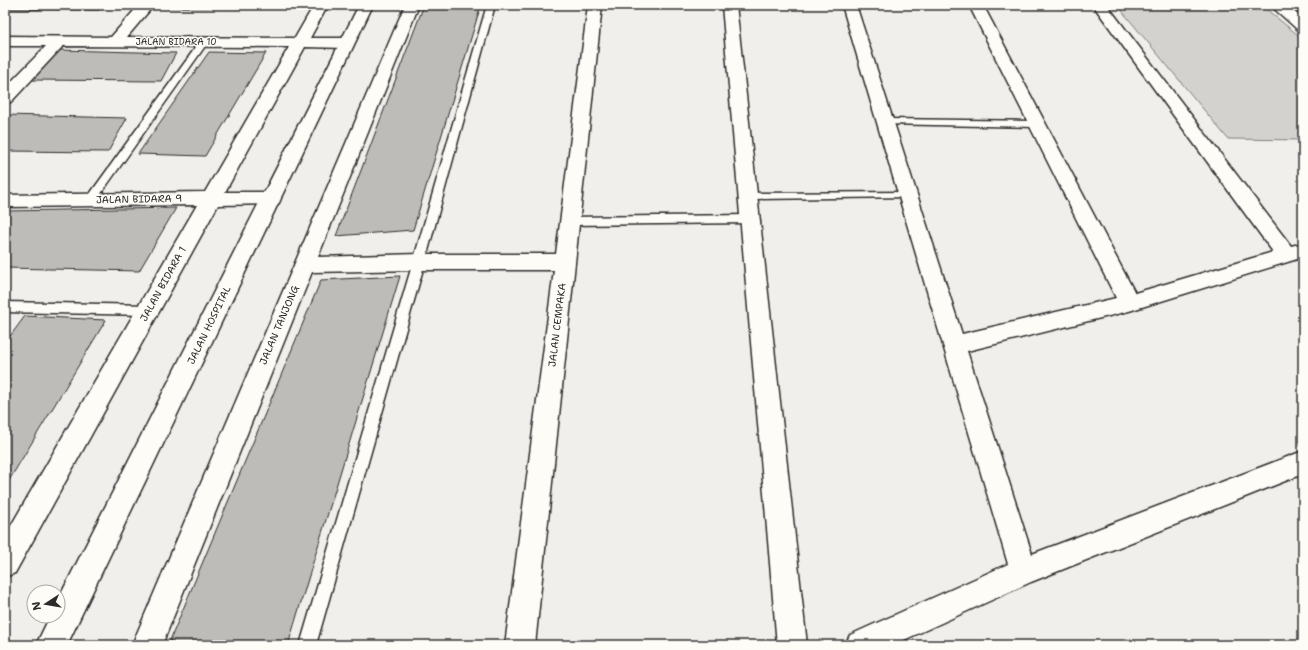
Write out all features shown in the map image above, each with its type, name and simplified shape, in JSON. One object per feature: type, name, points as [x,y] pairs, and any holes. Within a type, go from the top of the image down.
[{"type":"street","points":[[115,42],[146,5]]},
{"type":"street","name":"JALAN BIDARA 1","points":[[5,563],[321,5]]},
{"type":"street","name":"JALAN HOSPITAL","points":[[51,645],[366,5]]},
{"type":"street","name":"JALAN TANJONG","points":[[147,645],[412,5]]},
{"type":"street","name":"JALAN CEMPAKA","points":[[520,645],[595,5]]},
{"type":"street","points":[[729,5],[792,645]]},
{"type":"street","points":[[849,5],[1024,571]]},
{"type":"street","points":[[976,5],[1129,303]]},
{"type":"street","points":[[954,346],[1129,303],[1295,253],[1100,5]]},
{"type":"street","points":[[1277,5],[1303,27]]},
{"type":"street","name":"JALAN BIDARA 10","points":[[5,41],[346,43]]},
{"type":"street","points":[[5,98],[58,42]]},
{"type":"street","name":"JALAN BIDARA 9","points":[[5,201],[272,198]]},
{"type":"street","points":[[304,265],[419,262],[564,262]]},
{"type":"street","points":[[860,645],[1024,571],[1303,462]]},
{"type":"lane","points":[[308,645],[419,262],[491,5]]},
{"type":"lane","points":[[91,200],[204,42]]},
{"type":"lane","points":[[885,122],[1037,124]]},
{"type":"lane","points":[[748,196],[908,195]]},
{"type":"lane","points":[[569,221],[750,218]]},
{"type":"lane","points":[[5,318],[9,307],[148,310]]},
{"type":"shaded area","points":[[1117,5],[1261,5],[1303,39],[1303,140],[1228,139]]},
{"type":"building","points":[[5,5],[104,5],[99,10],[5,9]]},
{"type":"building","points":[[166,5],[282,5],[281,8],[165,7]]},
{"type":"building","points":[[424,5],[481,5],[413,230],[336,236]]},
{"type":"building","points":[[58,50],[176,53],[161,81],[30,80]]},
{"type":"building","points":[[209,52],[266,53],[205,156],[138,154]]},
{"type":"building","points":[[5,115],[127,118],[108,152],[5,151]]},
{"type":"building","points":[[176,208],[139,271],[5,268],[5,211]]},
{"type":"building","points":[[400,276],[288,645],[168,645],[321,280]]},
{"type":"building","points":[[25,316],[106,320],[5,487],[5,343]]}]
